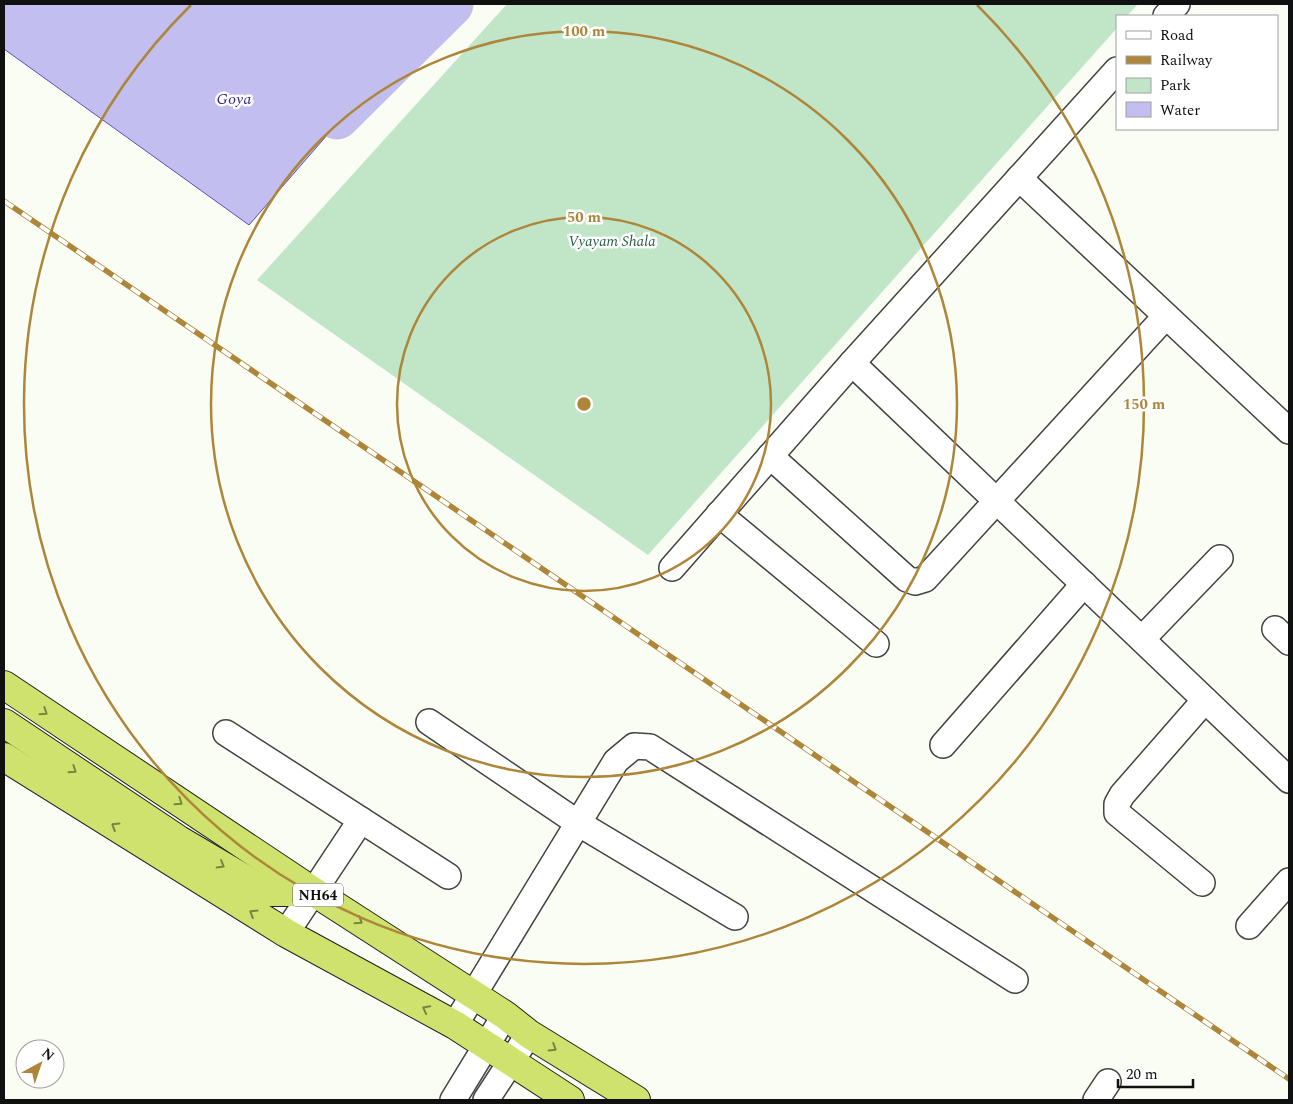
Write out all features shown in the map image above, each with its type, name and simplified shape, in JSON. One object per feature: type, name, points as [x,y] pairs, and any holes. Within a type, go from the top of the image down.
[{"type":"highway","name":"NH64","points":[[4,685],[314,892],[505,1015],[529,1034],[636,1100]]},
{"type":"highway","points":[[4,723],[180,840],[267,892],[314,892]]},
{"type":"highway","points":[[4,756],[286,933],[455,1025],[486,1044],[510,1063],[570,1100]]},
{"type":"street","points":[[1167,15],[1177,4]]},
{"type":"street","points":[[672,568],[852,363],[1116,71]]},
{"type":"street","points":[[1019,178],[1289,432]]},
{"type":"street","points":[[770,456],[907,579],[915,582],[925,579],[936,570],[1166,316]]},
{"type":"street","points":[[852,363],[1289,780]]},
{"type":"street","points":[[719,514],[876,644]]},
{"type":"street","points":[[1142,639],[1220,558]]},
{"type":"street","points":[[943,745],[1084,584]]},
{"type":"street","points":[[1202,883],[1117,813],[1117,804],[1122,794],[1205,700]]},
{"type":"street","points":[[429,722],[578,823],[735,917]]},
{"type":"street","points":[[226,733],[448,876]]},
{"type":"street","points":[[455,1025],[616,761],[634,746],[650,747],[1016,980]]},
{"type":"street","points":[[286,933],[361,820]]},
{"type":"street","points":[[1249,926],[1289,881]]},
{"type":"street","points":[[452,1100],[505,1015]]},
{"type":"street","points":[[486,1100],[529,1034]]},
{"type":"green space","name":"Vyayam Shala","points":[[507,4],[1138,4],[1128,15],[1116,15],[1116,29],[648,555],[257,280]]},
{"type":"water","name":"Goya","points":[[4,4],[441,4],[249,225],[4,49]]},
{"type":"waterway","points":[[337,117],[451,4]]},
{"type":"railway","points":[[4,201],[1289,1079]]}]
